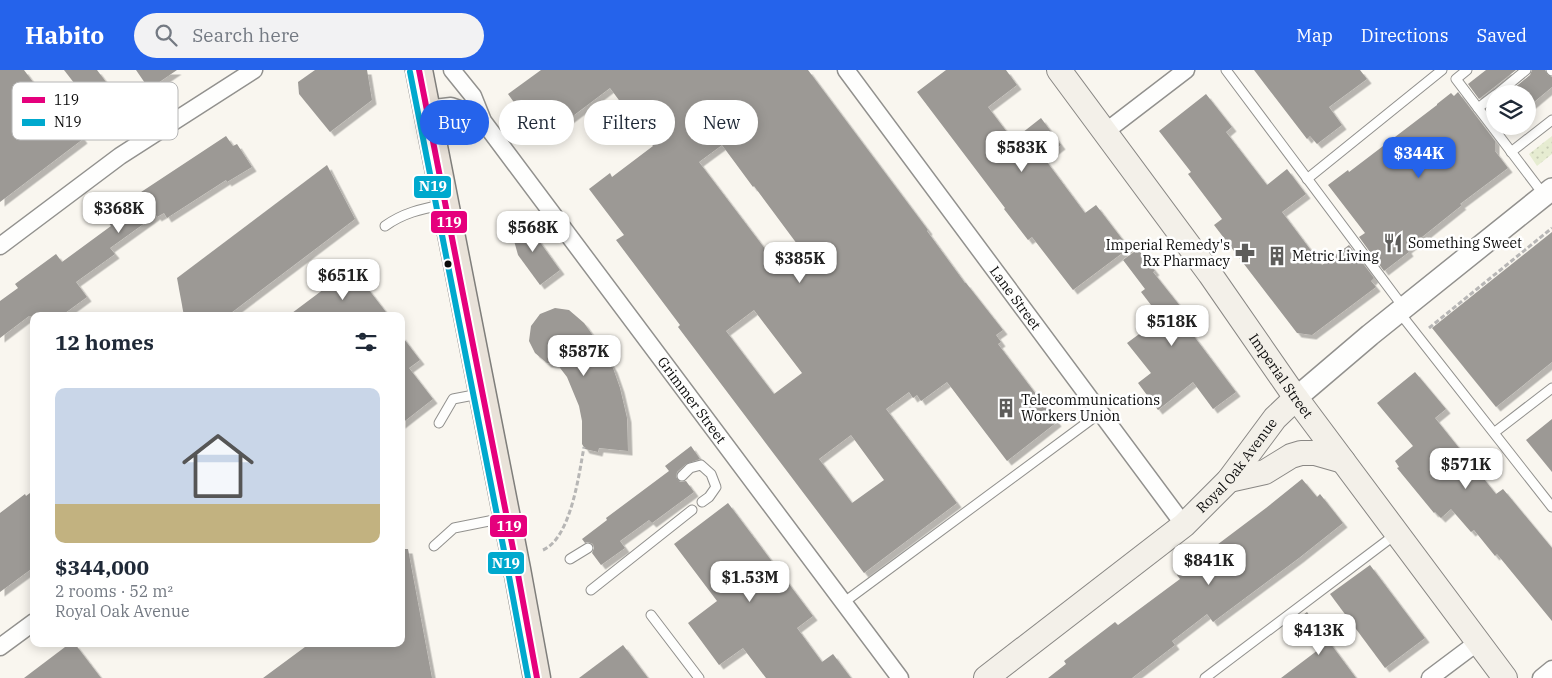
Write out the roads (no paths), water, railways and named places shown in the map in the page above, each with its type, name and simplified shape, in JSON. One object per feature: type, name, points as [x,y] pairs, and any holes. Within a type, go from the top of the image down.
[{"type":"main road","points":[[419,70],[424,100]]},
{"type":"main road","name":"Imperial Street","points":[[1059,70],[1210,274],[1296,398],[1505,678]]},
{"type":"main road","points":[[433,145],[537,678]]},
{"type":"main road","name":"Royal Oak Avenue","points":[[986,678],[1184,525],[1229,480],[1275,418],[1296,398]]},
{"type":"main road","points":[[1229,480],[1265,472],[1291,456],[1301,453],[1315,453],[1343,461]]},
{"type":"street","points":[[178,119],[254,70]]},
{"type":"street","name":"Grimmer Street","points":[[452,70],[475,100]]},
{"type":"street","name":"Lane Street","points":[[846,70],[1184,525]]},
{"type":"street","points":[[1105,132],[1186,70]]},
{"type":"street","name":"Grimmer Street","points":[[489,129],[900,678]]},
{"type":"street","points":[[0,246],[120,156],[145,140]]},
{"type":"street","name":"Royal Oak Avenue","points":[[1296,398],[1316,379],[1548,192]]},
{"type":"street","points":[[0,648],[30,625]]},
{"type":"street","points":[[1430,678],[1478,642]]},
{"type":"street","points":[[1541,678],[1552,669]]},
{"type":"lane","points":[[1226,70],[1402,310],[1552,507]]},
{"type":"lane","points":[[1307,179],[1442,70]]},
{"type":"lane","points":[[1466,70],[1456,79],[1512,152],[1548,192]]},
{"type":"lane","points":[[1507,85],[1526,70]]},
{"type":"lane","points":[[1478,108],[1486,102]]},
{"type":"lane","points":[[1512,152],[1552,120]]},
{"type":"lane","points":[[385,226],[397,218],[416,210],[444,204]]},
{"type":"lane","points":[[1495,432],[1552,388]]},
{"type":"lane","points":[[439,423],[453,399],[482,394]]},
{"type":"lane","points":[[843,603],[1100,412]]},
{"type":"lane","points":[[682,476],[690,468],[701,465],[712,474],[716,487],[702,502]]},
{"type":"lane","points":[[592,590],[692,510]]},
{"type":"lane","points":[[434,546],[454,528],[506,517]]},
{"type":"lane","points":[[1205,678],[1397,534]]},
{"type":"lane","points":[[570,559],[588,548]]},
{"type":"lane","points":[[651,615],[699,678]]},
{"type":"place","name":"Something Sweet","points":[[1393,243]]},
{"type":"place","name":"Imperial Remedy's Rx Pharmacy","points":[[1245,253]]},
{"type":"place","name":"Metric Living","points":[[1277,256]]},
{"type":"place","name":"Telecommunications Workers Union","points":[[1006,408]]}]
